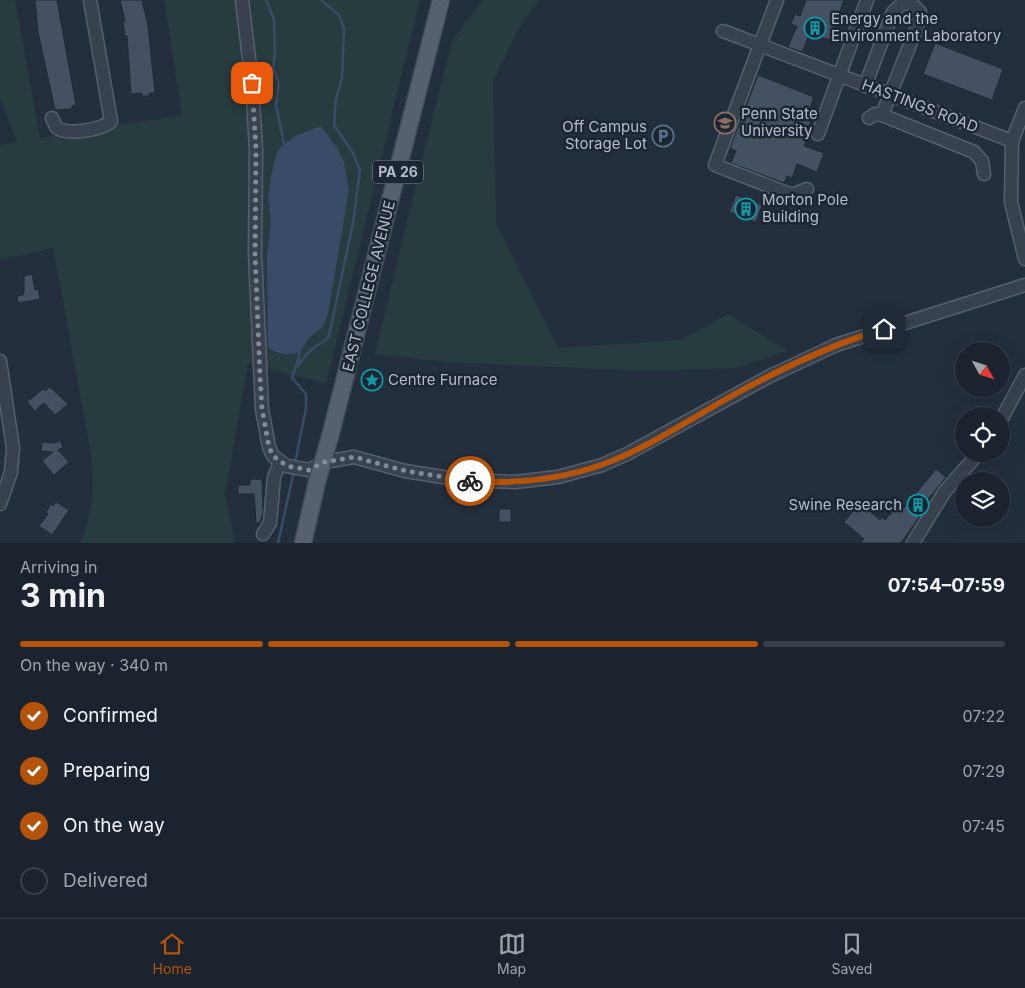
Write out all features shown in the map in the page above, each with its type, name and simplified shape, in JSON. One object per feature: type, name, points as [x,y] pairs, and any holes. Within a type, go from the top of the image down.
[{"type":"main road","name":"EAST COLLEGE AVENUE","points":[[303,543],[441,0]]},
{"type":"street","points":[[52,118],[56,127],[65,132],[105,126],[111,121],[90,0]]},
{"type":"street","points":[[242,0],[252,83],[255,131],[255,253],[262,409],[269,447],[273,456],[285,464],[309,470],[324,462],[354,457],[406,471],[447,478],[490,482],[537,480],[576,472],[602,465],[627,454],[770,376],[836,345],[1025,285]]},
{"type":"street","points":[[777,0],[715,165],[792,195],[807,189]]},
{"type":"street","points":[[818,134],[868,0]]},
{"type":"street","points":[[865,86],[893,12],[902,3],[912,4],[920,12],[921,16],[891,95],[876,116],[931,134],[979,155],[984,167],[984,174]]},
{"type":"street","name":"HASTINGS ROAD","points":[[723,31],[1012,141]]},
{"type":"street","points":[[1025,108],[1012,141],[1011,202],[1015,226],[1025,259]]},
{"type":"street","points":[[931,134],[940,113]]},
{"type":"street","points":[[0,361],[13,448],[11,472],[0,504]]},
{"type":"street","points":[[1008,407],[1024,377]]},
{"type":"street","points":[[914,543],[945,491],[971,462]]},
{"type":"street","points":[[263,534],[270,523],[274,476],[285,464]]},
{"type":"green space","points":[[0,0],[15,0],[40,138],[182,115],[164,0],[420,0],[326,384],[248,364],[225,495],[235,543],[80,543],[88,520],[92,499],[91,454],[53,248],[0,260],[0,145],[17,142],[0,98]],"holes":[[[321,126],[338,149],[344,162],[349,190],[328,315],[323,327],[308,339],[300,353],[282,354],[274,352],[267,253],[271,222],[268,195],[297,135]]]},
{"type":"green space","points":[[483,0],[539,0],[519,28],[493,81],[496,223],[558,348],[681,340],[728,314],[788,351],[735,368],[646,371],[446,362],[375,354],[453,39]]},
{"type":"water","points":[[321,126],[338,149],[344,162],[349,190],[328,315],[323,327],[308,339],[300,353],[279,353],[268,347],[267,253],[271,222],[268,195],[274,162],[278,150],[284,144],[297,135]]},
{"type":"building","points":[[35,0],[57,0],[76,105],[72,106],[72,109],[55,110],[38,32]]},
{"type":"building","points":[[120,0],[142,0],[148,26],[155,93],[149,93],[150,96],[142,96],[142,93],[131,94],[127,36],[125,36],[123,21],[125,21]]},
{"type":"building","name":"Energy and the Environment Laboratory","points":[[806,0],[844,0],[834,28],[838,31],[835,40],[822,38],[824,34],[811,30],[802,52],[788,47],[797,26],[791,24],[795,14],[800,16]]},
{"type":"building","points":[[935,43],[1003,69],[992,100],[923,74]]},
{"type":"building","points":[[758,75],[814,97],[806,118],[811,120],[808,129],[811,129],[804,146],[824,153],[817,172],[797,164],[792,178],[787,176],[784,183],[731,163],[736,151],[730,148]]},
{"type":"building","name":"Morton Pole Building","points":[[736,195],[762,205],[756,222],[729,212]]},
{"type":"building","points":[[32,274],[35,290],[38,289],[40,299],[18,303],[17,296],[23,295],[24,292],[24,276]]},
{"type":"building","points":[[50,387],[68,404],[55,415],[44,403],[35,411],[27,402],[43,389],[45,391]]},
{"type":"building","points":[[60,440],[63,447],[58,450],[69,462],[54,475],[42,461],[53,452],[41,451],[42,442],[55,443]]},
{"type":"building","name":"Swine Research","points":[[936,469],[946,477],[921,508],[924,510],[901,543],[860,543],[864,539],[844,522],[860,503],[880,520],[882,517],[885,520],[899,504],[904,508]]},
{"type":"building","points":[[250,479],[262,479],[263,512],[260,523],[256,523],[254,494],[238,494],[238,485],[250,485]]},
{"type":"building","points":[[56,502],[69,510],[52,535],[39,526],[48,514],[46,512],[51,504],[53,506]]},
{"type":"building","points":[[499,509],[511,509],[511,522],[499,522]]},
{"type":"waterway","points":[[266,0],[274,19],[275,52],[273,68],[279,84],[276,105],[284,144]]},
{"type":"waterway","points":[[298,366],[314,347],[329,336],[353,223],[360,170],[353,153],[334,125],[336,99],[342,78],[344,29],[339,15],[321,0]]},
{"type":"waterway","points":[[295,463],[306,408],[306,394],[292,378],[300,353]]},
{"type":"waterway","points":[[278,543],[294,471]]},
{"type":"way so far","points":[[252,83],[256,150],[255,253],[260,376],[262,409],[269,447],[273,456],[280,463],[287,466],[309,470],[324,462],[354,457],[406,471],[470,481]]},
{"type":"place","name":"Energy and the Environment Laboratory","points":[[815,28]]},
{"type":"place","name":"Penn State University","points":[[725,123]]},
{"type":"place","name":"Off Campus Storage Lot","points":[[663,136]]},
{"type":"place","name":"Morton Pole Building","points":[[746,209]]},
{"type":"place","name":"Centre Furnace","points":[[372,380]]},
{"type":"place","name":"Swine Research","points":[[918,505]]},
{"type":"route","points":[[470,481],[514,482],[537,480],[558,477],[602,465],[667,433],[795,363],[836,345],[884,329]]}]
